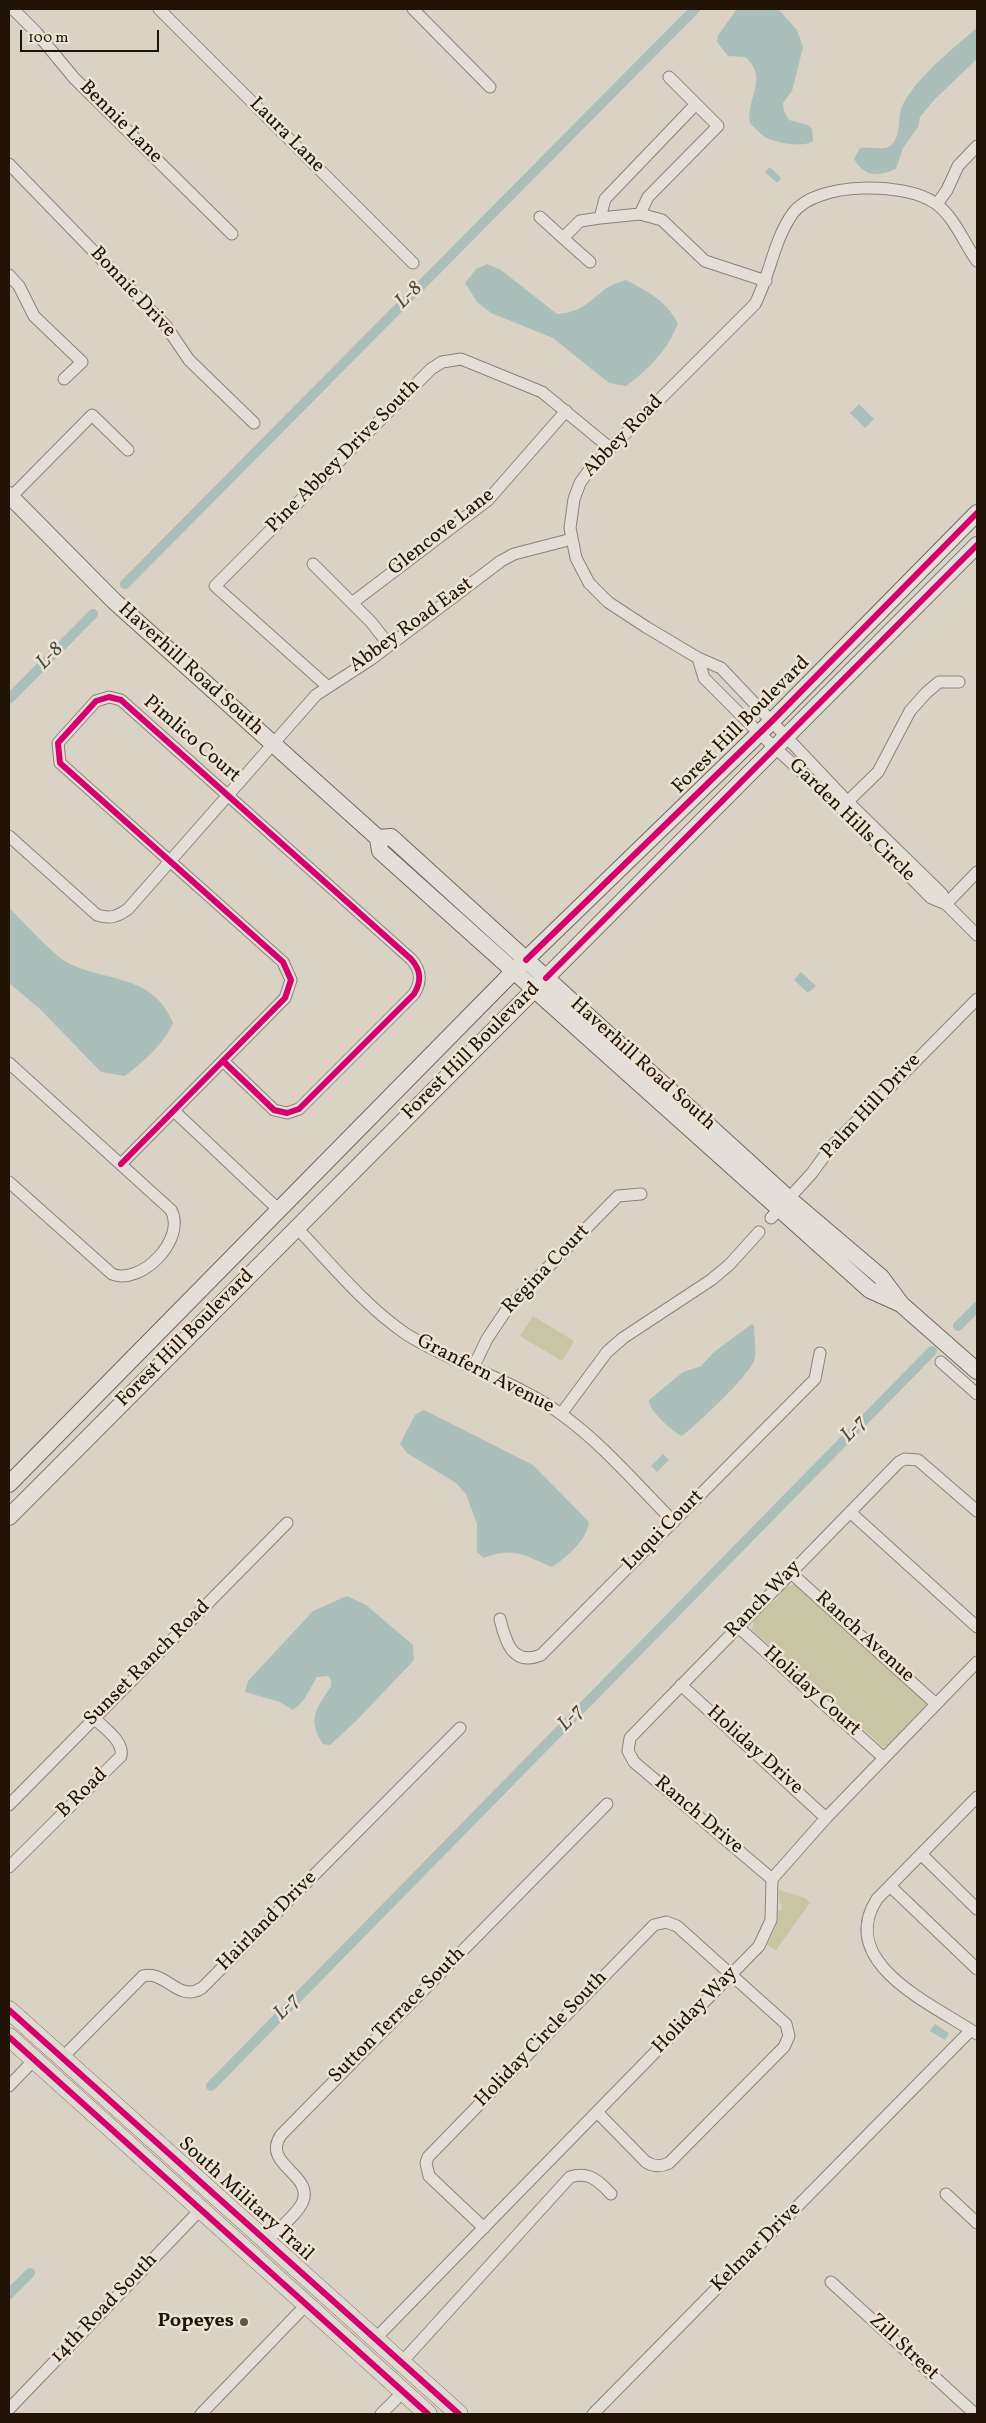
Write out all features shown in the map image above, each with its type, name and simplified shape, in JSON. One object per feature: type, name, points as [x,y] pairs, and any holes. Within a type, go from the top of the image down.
[{"type":"main road","name":"Haverhill Road South","points":[[10,496],[114,601],[378,838],[380,852],[870,1290],[902,1304],[977,1371]]},
{"type":"main road","name":"Forest Hill Boulevard","points":[[9,1484],[280,1211],[513,972],[772,721],[977,513]]},
{"type":"main road","name":"Forest Hill Boulevard","points":[[9,1517],[977,545]]},
{"type":"main road","name":"Haverhill Road South","points":[[378,838],[392,837],[546,978],[780,1208]]},
{"type":"main road","points":[[297,1228],[299,1209],[304,1193],[318,1172]]},
{"type":"main road","points":[[260,1265],[275,1241],[280,1211]]},
{"type":"main road","points":[[74,1450],[80,1412]]},
{"type":"main road","points":[[52,1473],[55,1436]]},
{"type":"main road","name":"South Military Trail","points":[[9,2010],[459,2414]]},
{"type":"main road","points":[[9,2025],[43,2054],[54,2059],[62,2057]]},
{"type":"main road","name":"South Military Trail","points":[[9,2037],[307,2304],[402,2392],[429,2413]]},
{"type":"main road","points":[[127,2143],[136,2141],[145,2144],[204,2196],[218,2197]]},
{"type":"main road","points":[[242,2246],[250,2246],[261,2251],[304,2290],[320,2290]]},
{"type":"main road","points":[[307,2304],[314,2302],[324,2304],[345,2321],[371,2335]]},
{"type":"street","name":"Bennie Lane","points":[[13,9],[36,32],[74,78],[232,234]]},
{"type":"street","name":"Laura Lane","points":[[159,9],[413,263]]},
{"type":"street","points":[[413,9],[490,87]]},
{"type":"street","points":[[640,214],[648,197],[718,126],[669,77]]},
{"type":"street","points":[[600,218],[605,199],[696,104]]},
{"type":"street","points":[[937,204],[947,190],[958,166],[977,146]]},
{"type":"street","name":"Bonnie Drive","points":[[9,164],[166,326],[189,360],[254,423]]},
{"type":"street","name":"Abbey Road","points":[[772,721],[721,668],[698,658],[646,627],[598,594],[582,572],[572,539],[571,514],[580,483],[590,469],[610,448],[755,304],[766,281],[784,229],[794,212],[806,202],[836,190],[889,189],[923,195],[937,204],[946,214],[977,261]]},
{"type":"street","points":[[563,238],[580,221],[640,214],[662,220],[705,261],[766,281]]},
{"type":"street","points":[[540,217],[590,262]]},
{"type":"street","points":[[9,275],[19,286],[34,316],[82,362],[64,379]]},
{"type":"street","name":"Pine Abbey Drive South","points":[[327,686],[216,586],[431,370],[442,362],[455,359],[468,361],[542,392],[610,448]]},
{"type":"street","name":"Glencove Lane","points":[[352,603],[488,500],[566,411]]},
{"type":"street","points":[[10,496],[92,415],[128,450]]},
{"type":"street","name":"Abbey Road East","points":[[9,836],[97,915],[108,918],[119,916],[128,909],[227,793],[316,695],[389,645],[501,561],[514,554],[572,539]]},
{"type":"street","points":[[313,564],[352,603],[389,645]]},
{"type":"street","points":[[698,658],[704,678],[759,733]]},
{"type":"street","points":[[844,804],[881,767],[910,711],[926,693],[939,682],[959,682]]},
{"type":"street","name":"Pimlico Court","points":[[121,1164],[285,998],[291,986],[290,973],[283,962],[60,763],[58,743],[96,701],[115,698],[121,700],[416,964],[420,976],[414,994],[304,1105],[293,1112],[280,1112],[269,1106],[223,1061]]},
{"type":"street","name":"Garden Hills Circle","points":[[772,721],[787,736],[844,804]]},
{"type":"street","name":"Garden Hills Circle","points":[[759,733],[844,804],[942,894],[946,904],[977,935]]},
{"type":"street","points":[[946,904],[977,872]]},
{"type":"street","name":"Palm Hill Drive","points":[[780,1208],[831,1147],[977,999]]},
{"type":"street","points":[[9,1063],[171,1210],[176,1222],[171,1242],[141,1272],[122,1278],[112,1274],[9,1182]]},
{"type":"street","points":[[174,1110],[280,1211]]},
{"type":"street","name":"Regina Court","points":[[473,1368],[491,1333],[507,1309],[618,1196],[641,1194]]},
{"type":"street","name":"Granfern Avenue","points":[[297,1228],[344,1278],[387,1319],[425,1345],[539,1400],[561,1414],[585,1434],[674,1522]]},
{"type":"street","points":[[561,1414],[607,1352],[623,1338],[711,1280],[729,1265],[759,1232]]},
{"type":"street","name":"Luqui Court","points":[[500,1618],[506,1644],[522,1656],[528,1658],[541,1655],[815,1379],[820,1353]]},
{"type":"street","points":[[941,1362],[977,1394]]},
{"type":"street","name":"Ranch Way","points":[[628,1751],[630,1738],[899,1462],[912,1458],[923,1463],[977,1511]]},
{"type":"street","points":[[850,1512],[977,1627]]},
{"type":"street","name":"Sunset Ranch Road","points":[[9,1805],[287,1523]]},
{"type":"street","name":"Ranch Avenue","points":[[791,1573],[936,1704]]},
{"type":"street","name":"Holiday Court","points":[[738,1627],[884,1758]]},
{"type":"street","points":[[772,1879],[826,1818],[977,1662]]},
{"type":"street","name":"Holiday Drive","points":[[681,1685],[826,1818]]},
{"type":"street","name":"B Road","points":[[9,1867],[122,1756],[120,1744],[94,1718]]},
{"type":"street","name":"Hairland Drive","points":[[62,2057],[143,1976],[155,1975],[184,1992],[197,1992],[202,1988],[460,1728]]},
{"type":"street","name":"Ranch Drive","points":[[628,1751],[634,1762],[772,1879]]},
{"type":"street","points":[[974,2032],[914,1995],[888,1973],[872,1951],[867,1937],[868,1917],[877,1899],[977,1797]]},
{"type":"street","name":"Sutton Terrace South","points":[[267,2241],[303,2201],[303,2188],[276,2152],[276,2146],[281,2135],[607,1804]]},
{"type":"street","points":[[921,1854],[977,1909]]},
{"type":"street","name":"Holiday Way","points":[[371,2335],[484,2228],[759,1946],[766,1933],[772,1912],[772,1879]]},
{"type":"street","points":[[890,1886],[974,1962]]},
{"type":"street","name":"Holiday Circle South","points":[[484,2228],[429,2176],[426,2163],[432,2152],[654,1925],[666,1922],[677,1926],[733,1974],[789,2029],[787,2042],[777,2054],[670,2163],[664,2166],[651,2165],[646,2162],[597,2112]]},
{"type":"street","name":"Kelmar Drive","points":[[593,2414],[921,2081],[974,2032]]},
{"type":"street","points":[[9,2086],[34,2060]]},
{"type":"street","points":[[401,2363],[570,2177],[584,2174],[591,2176],[611,2194]]},
{"type":"street","points":[[946,2194],[977,2223]]},
{"type":"street","name":"14th Road South","points":[[9,2409],[201,2209]]},
{"type":"street","name":"Zill Street","points":[[831,2282],[975,2414]]},
{"type":"street","points":[[201,2414],[307,2304]]},
{"type":"street","points":[[381,2414],[402,2392]]},
{"type":"shaded area","points":[[533,1316],[574,1341],[562,1361],[520,1336]]},
{"type":"shaded area","points":[[795,1584],[928,1703],[928,1706],[889,1746],[882,1746],[752,1630],[754,1619],[766,1606],[776,1600],[783,1588]]},
{"type":"shaded area","points":[[779,1890],[805,1898],[810,1903],[776,1950],[767,1945],[776,1927],[778,1910],[781,1910],[782,1904],[779,1903]]},
{"type":"water","points":[[737,9],[778,9],[797,30],[803,47],[792,91],[783,103],[784,111],[789,120],[808,125],[812,129],[813,141],[798,144],[774,141],[764,136],[750,123],[749,115],[755,89],[756,73],[745,57],[728,56],[717,42],[718,35]]},
{"type":"water","points":[[977,28],[977,59],[934,100],[920,117],[918,127],[903,148],[896,169],[872,174],[858,165],[854,159],[860,148],[884,148],[894,142],[898,133],[902,106],[916,85],[957,44]]},
{"type":"water","points":[[770,167],[781,178],[777,183],[765,172]]},
{"type":"water","points":[[487,264],[501,270],[557,314],[580,308],[608,287],[626,280],[662,302],[678,323],[669,342],[642,373],[626,386],[609,383],[553,338],[491,313],[477,302],[465,283],[476,269]]},
{"type":"water","points":[[859,404],[874,419],[865,428],[850,413]]},
{"type":"water","points":[[9,908],[47,946],[68,963],[141,987],[165,1007],[173,1023],[169,1031],[152,1052],[125,1076],[101,1072],[40,1009],[9,983]]},
{"type":"water","points":[[801,972],[816,986],[808,993],[794,980]]},
{"type":"water","points":[[752,1324],[754,1326],[755,1353],[750,1369],[699,1421],[682,1436],[678,1434],[657,1415],[649,1400],[683,1372],[701,1366],[714,1352]]},
{"type":"water","points":[[424,1410],[533,1465],[589,1522],[584,1535],[575,1548],[552,1567],[519,1554],[495,1554],[484,1558],[477,1552],[477,1524],[466,1494],[456,1483],[407,1453],[400,1444],[415,1415]]},
{"type":"water","points":[[663,1454],[669,1460],[657,1472],[651,1466]]},
{"type":"water","points":[[347,1596],[366,1605],[413,1645],[414,1660],[356,1721],[330,1745],[323,1744],[315,1727],[314,1720],[318,1708],[331,1686],[331,1680],[328,1676],[317,1677],[303,1701],[293,1710],[280,1702],[245,1692],[248,1681],[313,1611]]},
{"type":"water","points":[[935,2024],[949,2033],[945,2040],[930,2031]]},
{"type":"waterway","name":"L-8","points":[[125,584],[695,9]]},
{"type":"waterway","name":"L-8","points":[[9,699],[93,614]]},
{"type":"waterway","name":"L-7","points":[[958,1326],[977,1307]]},
{"type":"waterway","name":"L-7","points":[[211,2086],[932,1351]]},
{"type":"waterway","name":"L-7","points":[[9,2294],[30,2273]]},
{"type":"cycle path","points":[[526,960],[772,721],[977,513]]},
{"type":"cycle path","points":[[546,978],[977,545]]},
{"type":"cycle path","points":[[121,1164],[285,998],[291,980],[283,962],[60,763],[58,743],[96,701],[109,697],[121,700],[411,959],[417,967],[419,980],[414,994],[299,1109],[287,1113],[274,1110],[223,1061]]},
{"type":"cycle path","points":[[9,2010],[459,2414]]},
{"type":"cycle path","points":[[9,2037],[428,2414]]},
{"type":"place","name":"Popeyes","points":[[244,2322]]}]
